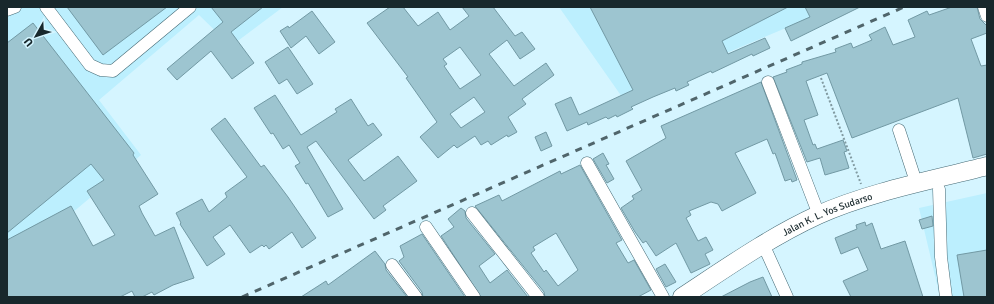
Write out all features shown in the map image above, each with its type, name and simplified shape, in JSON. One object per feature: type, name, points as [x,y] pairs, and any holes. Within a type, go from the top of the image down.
[{"type":"highway","name":"Jalan K. L. Yos Sudarso","points":[[682,297],[766,249],[819,215],[867,198],[987,166]]},
{"type":"highway","name":"Jalan K. L. Yos Sudarso","points":[[705,297],[766,249],[821,225],[868,207],[938,188],[987,177]]},
{"type":"street","points":[[7,10],[16,7]]},
{"type":"street","points":[[46,7],[90,65],[101,70],[113,71],[190,7]]},
{"type":"street","points":[[984,7],[987,16]]},
{"type":"street","points":[[768,82],[819,215]]},
{"type":"street","points":[[899,130],[917,185]]},
{"type":"street","points":[[587,163],[663,297]]},
{"type":"street","points":[[938,188],[941,257],[946,297]]},
{"type":"street","points":[[472,213],[538,297]]},
{"type":"street","points":[[426,227],[474,297]]},
{"type":"street","points":[[766,249],[787,297]]},
{"type":"street","points":[[392,265],[416,297]]},
{"type":"path","points":[[821,78],[867,198]]},
{"type":"shaded area","points":[[7,7],[283,7],[231,46],[199,15],[99,100],[141,155],[72,213],[7,297]]},
{"type":"shaded area","points":[[559,7],[836,7],[622,97]]},
{"type":"shaded area","points":[[987,193],[987,297],[940,297],[919,208]]},
{"type":"building","points":[[67,7],[167,7],[103,55]]},
{"type":"building","points":[[211,7],[263,7],[231,32],[254,63],[232,79],[211,51],[177,80],[167,69],[223,22]]},
{"type":"building","points":[[390,7],[403,7],[418,26],[438,12],[450,30],[469,16],[462,7],[493,7],[515,36],[522,32],[535,49],[520,59],[507,40],[489,54],[514,86],[546,63],[554,75],[522,99],[526,104],[508,117],[517,132],[508,137],[507,135],[491,145],[488,141],[481,145],[475,136],[457,148],[454,145],[438,158],[420,137],[437,122],[406,78],[408,77],[367,23]],"holes":[[[460,47],[481,75],[460,89],[444,66],[447,64],[443,59]],[[474,97],[485,112],[461,128],[450,114]]]},
{"type":"building","points":[[590,7],[788,7],[722,41],[728,54],[765,38],[770,48],[753,56],[752,54],[712,73],[711,71],[687,82],[689,85],[676,91],[675,88],[653,97],[631,107],[633,109],[617,117],[616,115],[608,119],[606,117],[588,125],[587,122],[567,131],[555,104],[571,97],[579,115],[633,90]]},
{"type":"building","points":[[805,7],[860,7],[791,41],[785,28],[810,17]]},
{"type":"building","points":[[952,7],[977,7],[980,19],[987,26],[987,33],[971,39],[981,66],[987,65],[987,154],[973,158],[958,98],[852,138],[827,73],[806,81],[818,115],[804,120],[813,145],[815,144],[817,149],[843,140],[847,151],[844,152],[849,168],[825,175],[820,158],[807,162],[773,77],[787,72],[786,70],[802,64],[802,62],[836,52],[835,49],[851,43],[853,48],[872,40],[869,35],[885,27],[893,45],[915,37],[908,20],[927,11],[929,15]]},
{"type":"building","points":[[312,11],[335,42],[319,54],[306,36],[291,48],[280,31],[288,26],[289,28]]},
{"type":"building","points":[[33,23],[134,153],[133,155],[158,194],[139,206],[142,213],[155,236],[174,227],[194,278],[173,285],[154,295],[152,292],[142,297],[135,297],[132,291],[120,297],[7,297],[7,240],[71,206],[93,246],[115,235],[87,191],[104,180],[91,164],[7,233],[7,43]]},
{"type":"building","points":[[288,47],[313,84],[297,94],[287,79],[279,84],[265,62]]},
{"type":"building","points":[[761,82],[797,180],[792,182],[791,179],[785,181],[775,153],[773,154],[767,139],[735,153],[756,193],[722,211],[718,204],[711,202],[689,211],[691,215],[686,218],[698,241],[706,237],[713,250],[705,254],[710,264],[691,273],[676,243],[656,256],[646,241],[643,243],[621,208],[634,199],[632,196],[642,190],[626,161],[666,138],[661,126]]},
{"type":"building","points":[[275,95],[301,135],[337,112],[335,109],[351,99],[368,126],[373,123],[382,135],[348,160],[364,181],[398,156],[417,181],[383,206],[386,210],[374,219],[316,141],[307,147],[343,209],[328,217],[308,183],[306,184],[295,166],[300,163],[289,145],[283,149],[254,108]]},
{"type":"building","points":[[225,118],[261,167],[264,165],[316,238],[302,248],[292,232],[269,249],[266,245],[264,247],[262,245],[250,253],[230,225],[213,237],[225,254],[207,266],[180,224],[181,223],[176,213],[202,199],[209,212],[227,197],[225,193],[247,177],[211,129]]},
{"type":"building","points":[[546,132],[552,146],[541,151],[535,137]]},
{"type":"building","points":[[603,153],[609,164],[606,165],[614,179],[607,183],[593,159]]},
{"type":"building","points":[[580,165],[622,240],[616,243],[628,263],[634,260],[651,290],[638,297],[545,297],[544,292],[475,206],[499,195],[502,201],[560,171],[561,174]],"holes":[[[556,233],[578,270],[558,286],[546,270],[544,272],[531,253],[535,250],[533,247]]]},
{"type":"building","points":[[461,208],[465,211],[466,218],[495,254],[479,266],[490,283],[507,270],[528,297],[481,297],[441,236],[454,227],[448,219]]},
{"type":"building","points":[[932,216],[933,226],[922,229],[919,220]]},
{"type":"building","points":[[865,222],[866,226],[872,223],[881,249],[905,241],[923,297],[851,297],[843,281],[868,270],[858,247],[841,254],[835,238],[857,229],[856,225]]},
{"type":"building","points":[[422,234],[465,297],[423,297],[422,292],[399,261],[404,257],[400,246]]},
{"type":"building","points":[[987,250],[987,297],[964,297],[957,255]]},
{"type":"building","points":[[375,251],[385,264],[386,270],[407,297],[301,297],[326,281],[328,285]]},
{"type":"building","points":[[665,264],[676,282],[666,287],[656,269]]},
{"type":"building","points":[[763,277],[772,297],[721,297],[750,282]]},
{"type":"railway","points":[[242,297],[904,7]]}]
